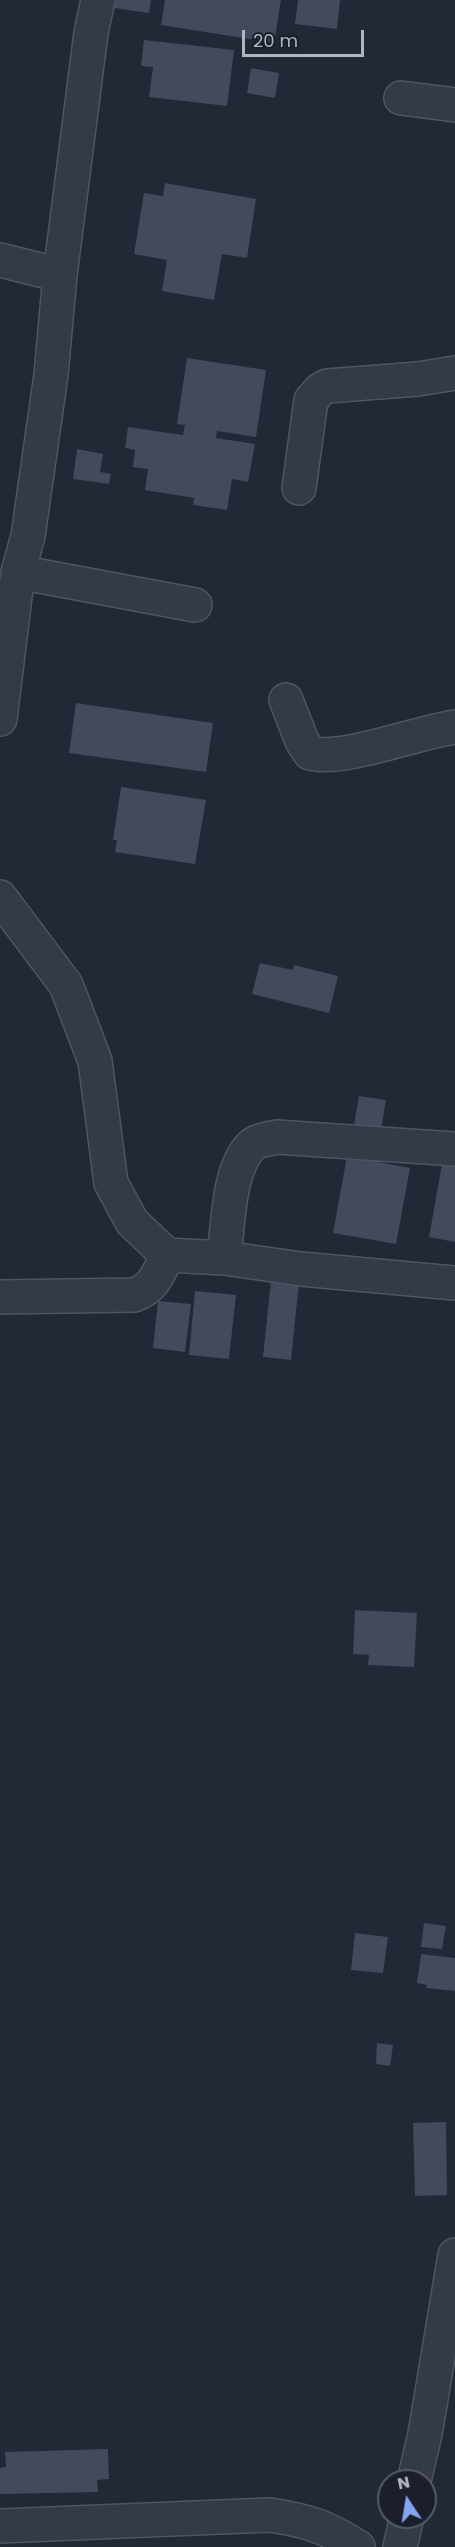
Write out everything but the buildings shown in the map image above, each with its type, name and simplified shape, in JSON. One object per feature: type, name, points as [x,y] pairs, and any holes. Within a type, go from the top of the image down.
[{"type":"street","points":[[0,719],[18,572],[14,537],[51,375],[60,275],[91,33],[98,0]]},
{"type":"street","points":[[401,98],[455,105]]},
{"type":"street","points":[[0,260],[60,275]]},
{"type":"street","points":[[299,488],[311,400],[320,390],[327,386],[418,379],[455,373]]},
{"type":"street","points":[[18,572],[195,605]]},
{"type":"street","points":[[286,700],[302,741],[309,753],[317,755],[326,756],[348,752],[455,727]]},
{"type":"street","points":[[0,897],[66,985],[95,1061],[111,1183],[132,1222],[167,1255],[224,1258],[301,1269],[455,1283]]},
{"type":"street","points":[[224,1258],[232,1190],[240,1161],[252,1145],[277,1137],[455,1149]]},
{"type":"street","points":[[0,1297],[134,1295],[146,1291],[153,1284],[167,1255]]},
{"type":"street","points":[[417,2469],[425,2434],[455,2255]]},
{"type":"street","points":[[0,2526],[270,2514],[308,2521],[334,2532],[358,2547]]},
{"type":"street","points":[[400,2547],[404,2529]]}]
